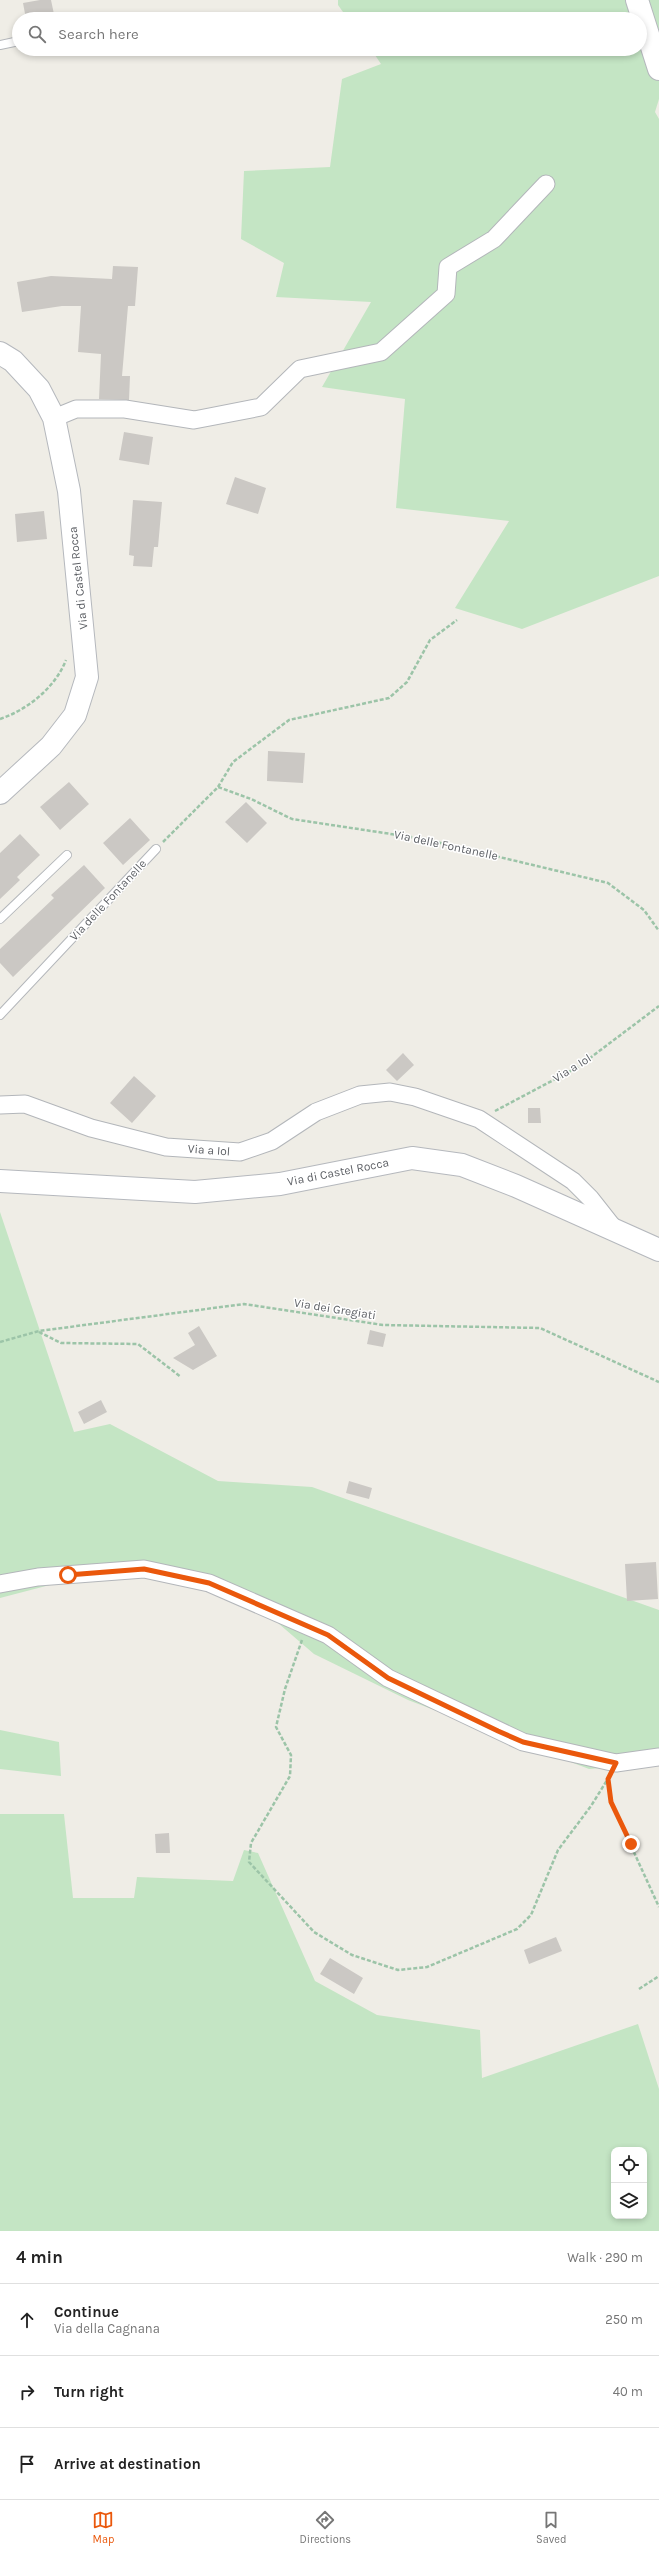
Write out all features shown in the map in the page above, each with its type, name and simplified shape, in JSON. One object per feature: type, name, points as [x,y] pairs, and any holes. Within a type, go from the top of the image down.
[{"type":"main road","points":[[636,0],[640,12]]},
{"type":"main road","points":[[647,33],[659,69]]},
{"type":"main road","name":"Via di Castel Rocca","points":[[0,353],[13,361],[39,389],[54,418],[68,491],[87,677],[75,715],[51,746],[0,794]]},
{"type":"main road","name":"Via di Castel Rocca","points":[[0,1181],[195,1192],[280,1184],[412,1158],[462,1165],[516,1186],[659,1250]]},
{"type":"street","points":[[54,418],[76,409],[97,409],[125,410],[194,420],[261,407],[300,369],[381,352],[446,294],[448,267],[494,239],[546,184]]},
{"type":"street","name":"Via a Iol","points":[[0,1105],[25,1104],[90,1128],[166,1147],[240,1152],[272,1141],[316,1112],[360,1095],[390,1092],[416,1097],[479,1119],[573,1181],[590,1198],[616,1232]]},
{"type":"street","points":[[0,1584],[38,1577],[144,1569],[209,1583],[328,1635],[388,1678],[461,1714],[523,1742],[616,1763],[659,1758]]},
{"type":"lane","points":[[0,46],[12,42]]},
{"type":"lane","name":"Via delle Fontanelle","points":[[0,1015],[156,849]]},
{"type":"lane","points":[[0,919],[67,855]]},
{"type":"path","name":"Via delle Fontanelle","points":[[156,849],[218,787],[233,762],[289,720],[389,698],[407,682],[430,640],[457,620]]},
{"type":"path","points":[[0,719],[16,713],[48,688],[65,662],[67,655]]},
{"type":"path","name":"Via delle Fontanelle","points":[[218,787],[292,819],[424,839],[608,883],[644,910],[659,931]]},
{"type":"path","name":"Via a Iol","points":[[479,1119],[578,1066],[659,1006]]},
{"type":"path","name":"Via dei Gregiati","points":[[0,1342],[39,1331],[244,1304],[383,1325],[540,1328],[659,1382]]},
{"type":"path","points":[[39,1331],[61,1343],[138,1344],[181,1377]]},
{"type":"path","points":[[307,1626],[285,1688],[276,1727],[291,1755],[290,1776],[252,1843],[249,1862],[314,1932],[352,1955],[398,1970],[427,1967],[517,1929],[531,1915],[558,1850],[591,1806],[616,1763]]},
{"type":"path","points":[[608,1779],[611,1802],[659,1906]]},
{"type":"path","points":[[639,1989],[659,1976]]},
{"type":"green space","points":[[338,0],[659,0],[659,99],[655,112],[659,119],[659,576],[522,629],[455,608],[509,521],[396,508],[405,399],[322,387],[371,302],[276,297],[284,263],[241,239],[244,171],[330,167],[342,79],[381,64],[376,56],[647,56],[647,12],[343,12],[338,5]]},
{"type":"green space","points":[[0,1212],[74,1432],[110,1424],[218,1481],[312,1487],[659,1610],[659,1763],[589,1769],[408,1700],[314,1654],[236,1587],[134,1563],[0,1598]]},
{"type":"green space","points":[[0,1730],[59,1742],[61,1776],[0,1769]]},
{"type":"green space","points":[[0,1814],[64,1814],[73,1898],[134,1898],[137,1877],[233,1881],[244,1850],[258,1853],[315,1981],[377,2015],[480,2030],[482,2078],[638,2024],[659,2089],[659,2231],[0,2231]]},
{"type":"building","points":[[51,0],[54,12],[25,12],[23,3]]},
{"type":"building","points":[[113,266],[138,267],[135,306],[128,306],[122,376],[130,376],[129,400],[99,399],[101,354],[78,352],[81,306],[62,306],[22,312],[17,282],[51,276],[112,279]]},
{"type":"building","points":[[124,432],[153,437],[149,465],[119,460]]},
{"type":"building","points":[[235,477],[266,488],[258,514],[226,504]]},
{"type":"building","points":[[133,500],[162,502],[158,547],[154,547],[152,567],[133,566],[134,556],[129,555]]},
{"type":"building","points":[[44,511],[47,539],[17,542],[15,514]]},
{"type":"building","points":[[268,751],[305,753],[303,783],[267,781]]},
{"type":"building","points":[[69,782],[89,804],[60,830],[40,807]]},
{"type":"building","points":[[246,802],[267,823],[247,843],[225,822]]},
{"type":"building","points":[[130,818],[150,840],[123,865],[103,843]]},
{"type":"building","points":[[20,834],[40,855],[17,877],[20,880],[0,899],[0,853]]},
{"type":"building","points":[[84,865],[105,888],[13,977],[0,963],[0,949],[54,898],[51,895]]},
{"type":"building","points":[[403,1053],[414,1065],[397,1081],[386,1070]]},
{"type":"building","points":[[134,1076],[156,1096],[132,1123],[110,1103]]},
{"type":"building","points":[[528,1108],[540,1108],[541,1123],[528,1123]]},
{"type":"building","points":[[199,1326],[217,1356],[193,1370],[173,1358],[195,1345],[188,1333]]},
{"type":"building","points":[[370,1330],[386,1334],[383,1347],[367,1344]]},
{"type":"building","points":[[101,1400],[107,1412],[84,1424],[78,1412]]},
{"type":"building","points":[[349,1481],[372,1488],[369,1499],[346,1493]]},
{"type":"building","points":[[656,1562],[658,1599],[627,1601],[625,1564]]},
{"type":"building","points":[[169,1833],[170,1853],[156,1853],[155,1834]]},
{"type":"building","points":[[556,1937],[562,1951],[529,1964],[524,1950]]},
{"type":"building","points":[[330,1958],[363,1978],[354,1994],[320,1974]]},
{"type":"route","points":[[68,1575],[144,1569],[209,1583],[328,1635],[388,1678],[498,1731],[523,1742],[616,1763],[608,1779],[611,1802],[631,1844]]}]
